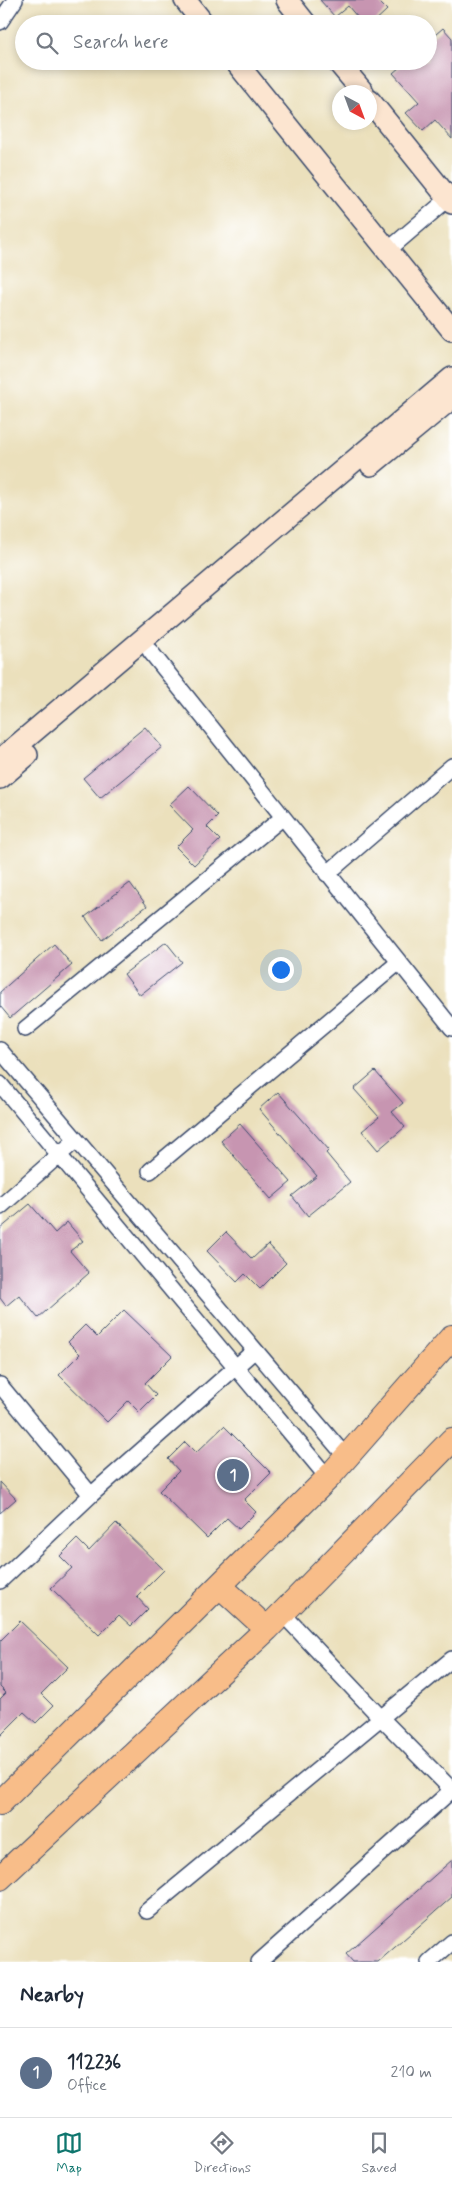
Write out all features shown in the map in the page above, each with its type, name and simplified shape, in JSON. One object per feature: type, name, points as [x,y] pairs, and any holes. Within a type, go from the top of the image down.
[{"type":"main road","points":[[0,1803],[328,1478],[452,1337]]},
{"type":"main road","points":[[0,1878],[274,1621],[452,1440]]},
{"type":"main road","points":[[220,1586],[274,1621]]},
{"type":"street","points":[[0,22],[15,0]]},
{"type":"street","points":[[185,0],[197,15]]},
{"type":"street","points":[[287,0],[299,15]]},
{"type":"street","points":[[241,70],[452,330]]},
{"type":"street","points":[[345,70],[357,85]]},
{"type":"street","points":[[377,110],[450,200],[387,251]]},
{"type":"street","points":[[0,760],[452,378]]},
{"type":"street","points":[[0,778],[452,398]]},
{"type":"street","points":[[150,651],[452,1028]]},
{"type":"street","points":[[327,874],[452,766]]},
{"type":"street","points":[[25,1029],[282,818]]},
{"type":"street","points":[[150,1170],[399,962]]},
{"type":"street","points":[[0,1050],[346,1457]]},
{"type":"street","points":[[0,1084],[328,1478]]},
{"type":"street","points":[[0,1207],[76,1140]]},
{"type":"street","points":[[0,1581],[91,1495],[255,1350]]},
{"type":"street","points":[[0,1385],[91,1495]]},
{"type":"street","points":[[259,1962],[452,1790],[381,1718],[274,1621]]},
{"type":"street","points":[[147,1911],[452,1659]]},
{"type":"street","points":[[429,1962],[452,1942]]},
{"type":"building","points":[[320,0],[377,0],[387,10],[382,15],[356,15],[348,6],[337,15],[333,15]]},
{"type":"building","points":[[443,28],[452,38],[452,139],[435,120],[423,131],[406,113],[419,102],[393,73],[396,70],[437,70],[437,33]]},
{"type":"building","points":[[145,727],[162,747],[100,798],[83,778]]},
{"type":"building","points":[[189,786],[218,816],[207,827],[220,840],[194,865],[176,847],[193,830],[169,805]]},
{"type":"building","points":[[130,883],[147,906],[102,940],[85,917]]},
{"type":"building","points":[[166,942],[182,962],[140,995],[124,974]]},
{"type":"building","points":[[54,944],[72,965],[10,1018],[0,1006],[0,992]]},
{"type":"building","points":[[375,1071],[403,1103],[392,1112],[405,1127],[378,1150],[362,1131],[379,1117],[354,1089]]},
{"type":"building","points":[[278,1092],[329,1150],[326,1153],[350,1182],[308,1216],[292,1196],[317,1176],[259,1109]]},
{"type":"building","points":[[240,1124],[291,1182],[271,1199],[221,1141]]},
{"type":"building","points":[[30,1204],[55,1233],[67,1222],[83,1241],[70,1251],[89,1273],[38,1318],[19,1295],[6,1306],[0,1298],[0,1229]]},
{"type":"building","points":[[226,1232],[252,1259],[268,1244],[286,1263],[260,1289],[245,1274],[237,1282],[207,1251]]},
{"type":"building","points":[[124,1310],[172,1356],[145,1383],[156,1395],[139,1412],[128,1401],[107,1422],[59,1375],[80,1354],[68,1342],[85,1325],[97,1337]]},
{"type":"building","points":[[224,1426],[271,1473],[244,1500],[256,1512],[239,1529],[227,1518],[207,1538],[159,1491],[179,1471],[168,1459],[185,1442],[196,1453]]},
{"type":"building","points":[[0,1482],[16,1499],[0,1513]]},
{"type":"building","points":[[116,1523],[164,1570],[137,1597],[148,1609],[131,1626],[119,1615],[99,1635],[51,1588],[72,1568],[60,1556],[77,1539],[89,1551]]},
{"type":"building","points":[[20,1621],[68,1667],[41,1694],[53,1706],[36,1723],[24,1712],[0,1736],[0,1699],[6,1693],[0,1687],[0,1641]]},
{"type":"building","points":[[452,1860],[452,1897],[378,1962],[353,1962],[346,1954]]},
{"type":"place","name":"112236","points":[[233,1475]]}]
